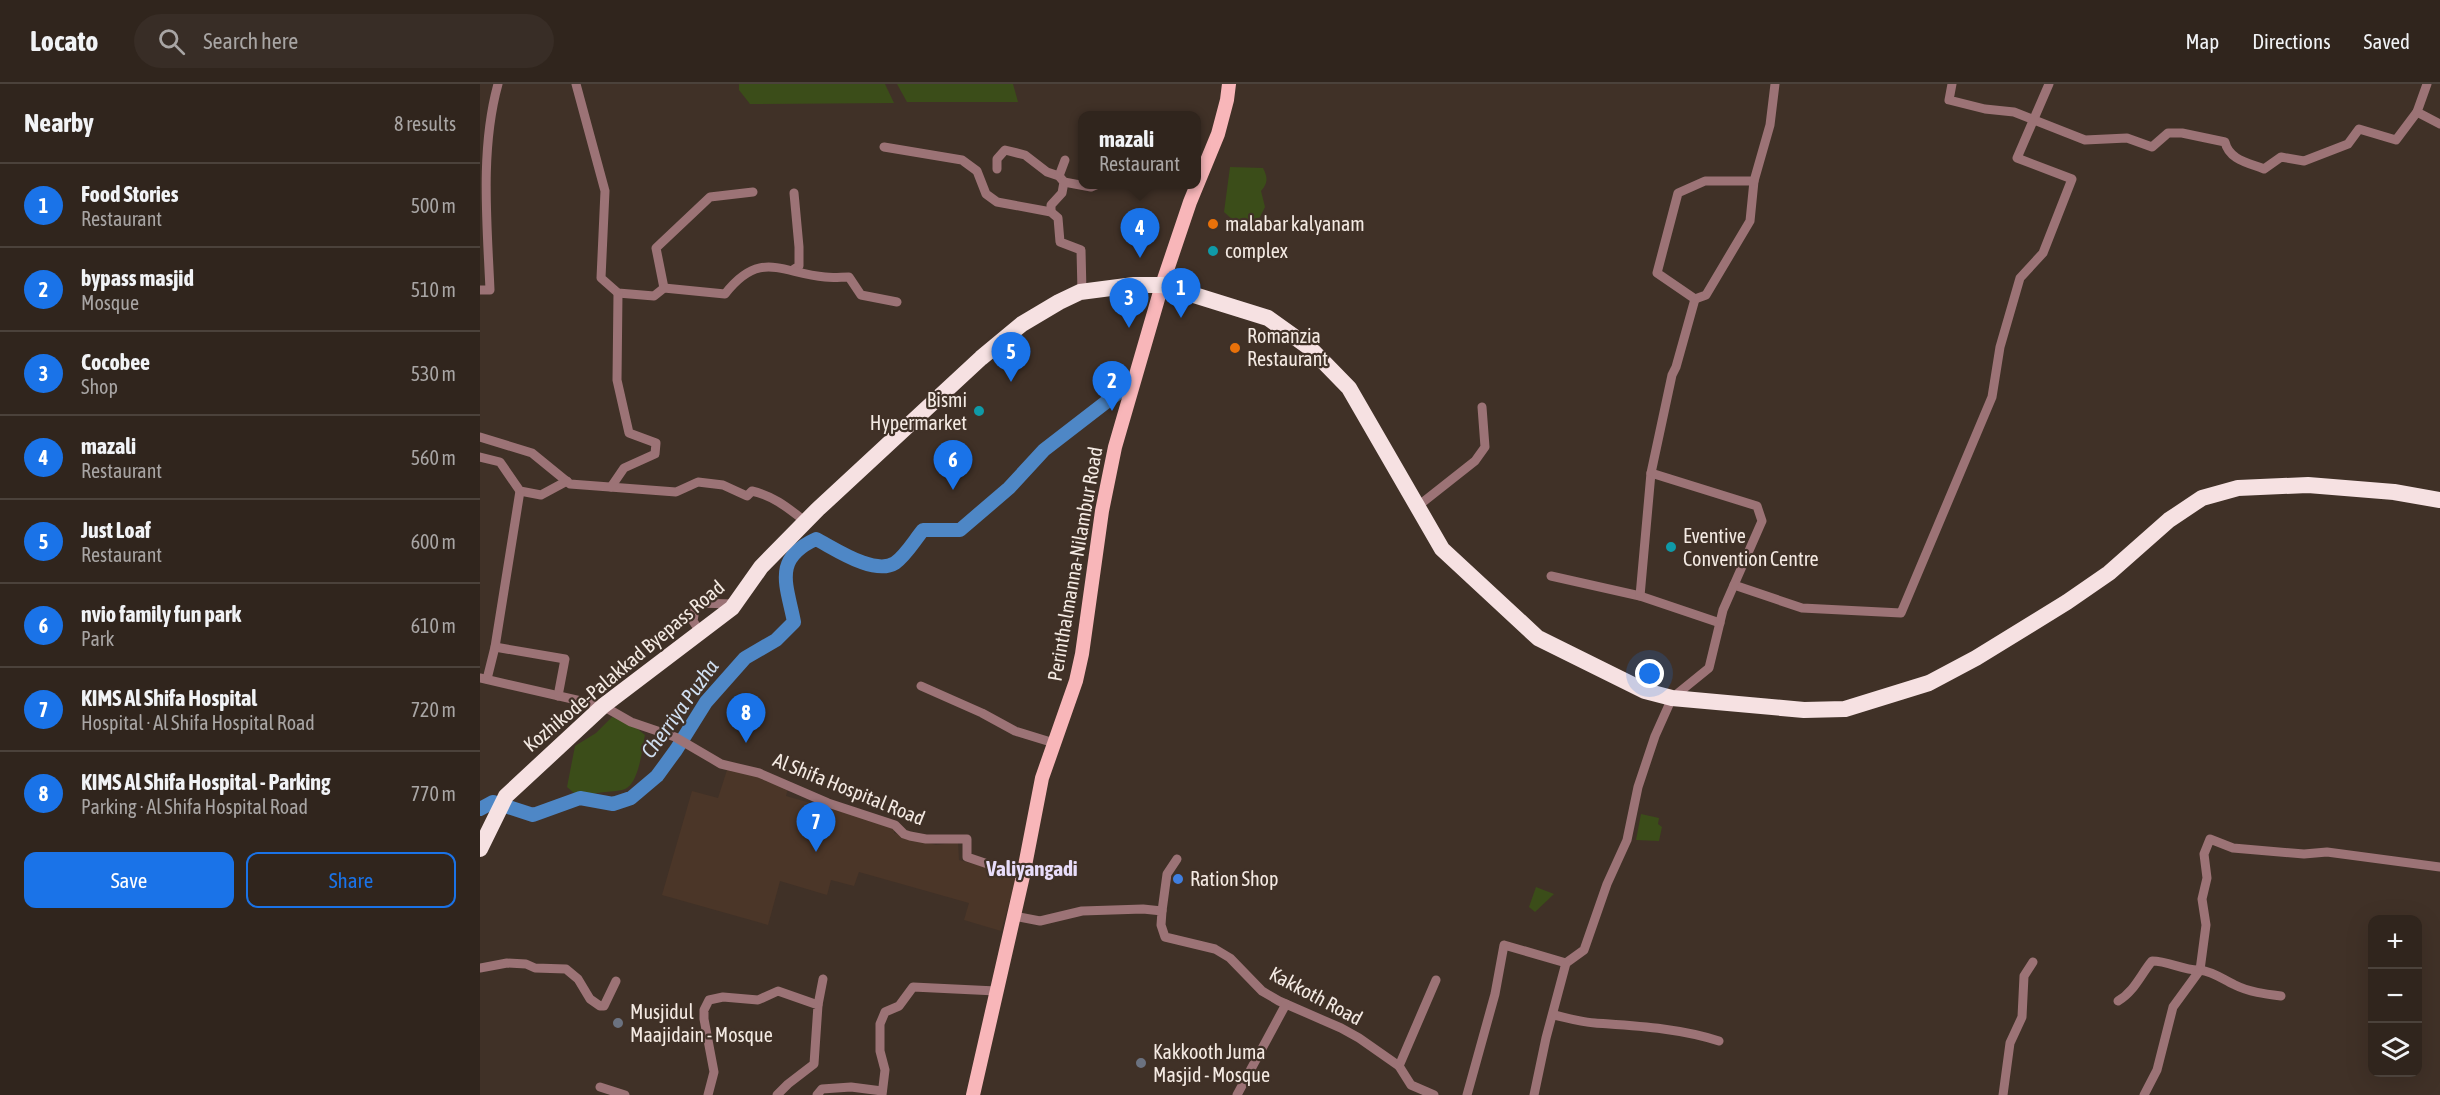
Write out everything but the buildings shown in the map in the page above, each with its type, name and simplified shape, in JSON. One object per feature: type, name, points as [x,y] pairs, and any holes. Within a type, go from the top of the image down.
[{"type":"highway","name":"Kozhikode-Palakkad Byepass Road","points":[[480,849],[506,796],[603,706],[702,633],[735,604],[761,567],[884,446],[1000,342],[1039,313],[1082,292],[1134,285],[1162,285],[1268,318],[1310,348],[1349,388],[1442,549],[1538,638],[1645,691],[1672,698],[1804,710],[1845,709],[1929,683],[1976,658],[2076,596],[2109,573],[2169,520],[2202,498],[2238,488],[2308,485],[2394,492],[2440,500]]},
{"type":"main road","name":"Perinthalmanna-Nilambur Road","points":[[1201,175],[1218,134],[1229,84]]},
{"type":"main road","name":"Perinthalmanna-Nilambur Road","points":[[973,1095],[1023,876],[1042,778],[1076,681],[1082,654],[1102,511],[1115,447],[1162,285],[1195,189]]},
{"type":"street","points":[[480,290],[490,290],[483,207],[482,148],[498,84]]},
{"type":"street","points":[[576,84],[605,191],[601,278],[618,293],[654,296],[664,288],[725,294],[746,273],[758,268],[794,269],[824,277],[849,277],[861,295],[897,302]]},
{"type":"street","points":[[1695,299],[1706,295],[1750,221],[1754,181],[1770,125],[1775,84]]},
{"type":"street","points":[[1952,84],[1949,100],[1985,109],[2014,112],[2085,140],[2127,138],[2152,147],[2168,133],[2182,133],[2225,142],[2227,150],[2236,159],[2264,169],[2281,157],[2304,161],[2348,144],[2359,129],[2396,140],[2417,112],[2427,84]]},
{"type":"street","points":[[1734,585],[1802,608],[1901,613],[1992,397],[2000,347],[2020,278],[2043,253],[2072,179],[2017,158],[2049,84]]},
{"type":"street","points":[[2417,112],[2440,123]]},
{"type":"street","points":[[884,147],[962,160],[977,171],[986,194],[997,202],[1051,212],[1058,218],[1060,242],[1082,250],[1082,292]]},
{"type":"street","points":[[997,170],[997,159],[1005,150],[1025,155],[1047,172],[1078,184]]},
{"type":"street","points":[[1051,212],[1051,205],[1062,193],[1065,160]]},
{"type":"street","points":[[1695,299],[1657,273],[1677,193],[1705,181],[1754,181]]},
{"type":"street","points":[[664,288],[656,248],[710,198],[753,192]]},
{"type":"street","points":[[794,193],[799,266],[794,269]]},
{"type":"street","points":[[610,488],[624,468],[655,454],[656,443],[629,433],[617,380],[618,293]]},
{"type":"street","points":[[1640,596],[1651,473],[1672,375],[1677,367],[1695,299]]},
{"type":"street","points":[[1418,506],[1475,461],[1485,447],[1482,407]]},
{"type":"street","points":[[480,437],[532,453],[570,484],[676,492],[698,482],[723,486],[747,495],[752,491],[763,494],[781,502],[806,522]]},
{"type":"street","points":[[480,457],[500,462],[520,491],[495,647],[483,678]]},
{"type":"street","points":[[1534,1095],[1566,963],[1584,950],[1607,884],[1627,840],[1638,787],[1655,736],[1672,698],[1709,668],[1720,622],[1762,521],[1757,506],[1651,473]]},
{"type":"street","points":[[520,491],[541,495],[567,481]]},
{"type":"street","points":[[1551,576],[1640,596],[1720,622]]},
{"type":"street","points":[[702,633],[693,621],[696,603],[735,604]]},
{"type":"street","points":[[495,647],[565,659],[558,696]]},
{"type":"street","name":"Al Shifa Hospital Road","points":[[483,678],[603,706],[631,722],[675,737],[721,764],[759,773],[828,803],[895,825],[904,834],[910,836],[926,839],[967,839],[967,857],[1023,876]]},
{"type":"street","points":[[921,686],[982,713],[1015,731],[1054,743]]},
{"type":"street","points":[[2144,1095],[2157,1070],[2173,1007],[2200,970],[2206,925],[2202,906],[2203,890],[2207,878],[2204,854],[2210,839],[2233,848],[2304,854],[2327,852],[2440,867]]},
{"type":"street","name":"Kakkoth Road","points":[[1178,859],[1167,874],[1162,911],[1162,932],[1165,937],[1215,949],[1230,958],[1262,991],[1286,1005],[1341,1028],[1399,1065],[1411,1085],[1434,1095]]},
{"type":"street","points":[[1014,916],[1040,921],[1082,911],[1143,909],[1162,911]]},
{"type":"street","points":[[1467,1095],[1495,994],[1504,945],[1566,963]]},
{"type":"street","points":[[2118,1001],[2139,982],[2152,961],[2163,961],[2192,971],[2213,972],[2244,988],[2281,996]]},
{"type":"street","points":[[2003,1095],[2010,1043],[2022,1017],[2024,976],[2033,962]]},
{"type":"street","points":[[480,968],[507,963],[526,964],[535,968],[566,969],[578,979],[590,999],[600,1006],[604,1006],[609,999],[616,981]]},
{"type":"street","points":[[777,1095],[788,1083],[814,1064],[818,1005],[824,979]]},
{"type":"street","points":[[1399,1065],[1436,980]]},
{"type":"street","points":[[817,1095],[822,1089],[843,1087],[882,1093],[885,1070],[880,1051],[880,1024],[885,1012],[899,1006],[913,987],[996,991]]},
{"type":"street","points":[[708,1095],[714,1072],[704,1019],[704,1010],[709,1000],[723,997],[758,1000],[778,992],[818,1005]]},
{"type":"street","points":[[1237,1095],[1286,1005]]},
{"type":"street","points":[[1554,1015],[1593,1023],[1622,1024],[1675,1032],[1719,1041]]},
{"type":"street","points":[[600,1087],[625,1095]]},
{"type":"shaded area","points":[[727,770],[765,778],[765,781],[788,788],[786,796],[895,827],[894,833],[936,845],[958,842],[959,860],[1017,876],[1001,931],[964,920],[969,903],[859,872],[854,886],[831,880],[827,895],[780,881],[768,925],[662,895],[692,791],[718,798]]},
{"type":"green space","points":[[739,84],[885,84],[894,103],[750,104],[739,90]]},
{"type":"green space","points":[[897,84],[1013,84],[1018,102],[907,102]]},
{"type":"green space","points":[[1230,167],[1263,168],[1266,175],[1266,183],[1261,191],[1265,207],[1260,217],[1244,230],[1224,212]]},
{"type":"green space","points":[[612,717],[628,721],[645,735],[636,775],[628,787],[622,790],[596,793],[580,798],[567,787],[575,746],[596,733]]},
{"type":"green space","points":[[1641,814],[1659,818],[1658,824],[1662,827],[1659,841],[1636,840]]},
{"type":"green space","points":[[1536,887],[1554,894],[1535,912],[1529,907]]},
{"type":"waterway","name":"Cherriya Puzha","points":[[480,809],[493,802],[533,815],[580,798],[613,804],[631,798],[657,776],[706,702],[745,658],[776,640],[794,622],[786,585],[786,574],[793,555],[802,547],[816,539],[843,554],[866,563],[876,566],[895,563],[923,530],[960,530],[1009,488],[1044,450],[1123,389]]},
{"type":"place","name":"malabar kalyanam","points":[[1213,224]]},
{"type":"place","name":"complex","points":[[1213,251]]},
{"type":"place","name":"mazali","points":[[1140,258]]},
{"type":"place","name":"Food Stories","points":[[1181,318]]},
{"type":"place","name":"Cocobee","points":[[1129,328]]},
{"type":"place","name":"Romanzia Restaurant","points":[[1235,348]]},
{"type":"place","name":"Just Loaf","points":[[1011,382]]},
{"type":"place","name":"Bismi Hypermarket","points":[[979,411]]},
{"type":"place","name":"bypass masjid","points":[[1112,411]]},
{"type":"place","name":"nvio family fun park","points":[[953,490]]},
{"type":"place","name":"Eventive Convention Centre","points":[[1671,547]]},
{"type":"place","name":"KIMS Al Shifa Hospital - Parking","points":[[746,743]]},
{"type":"place","name":"KIMS Al Shifa Hospital","points":[[816,852]]},
{"type":"place","name":"Ration Shop","points":[[1178,879]]},
{"type":"place","name":"Musjidul Maajidain - Mosque","points":[[618,1023]]},
{"type":"place","name":"Kakkooth Juma Masjid - Mosque","points":[[1141,1063]]},
{"type":"district","name":"Valiyangadi","points":[[1032,869]]}]
